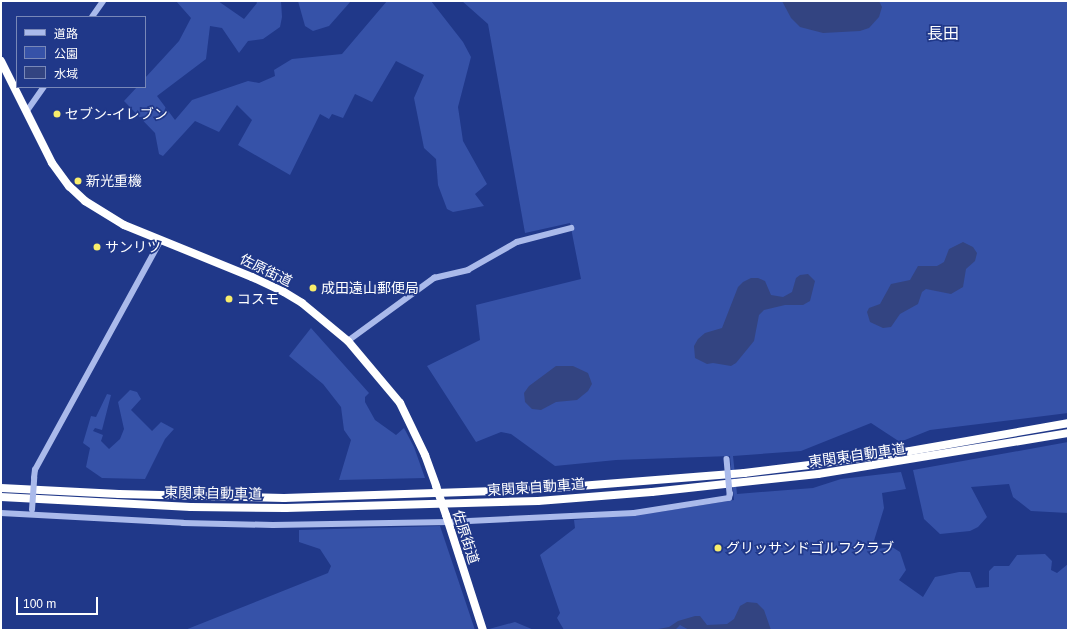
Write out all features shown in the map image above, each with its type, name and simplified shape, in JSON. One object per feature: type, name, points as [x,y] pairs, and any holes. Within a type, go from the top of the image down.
[{"type":"highway","name":"佐原街道","points":[[1,61],[52,163],[77,194],[111,218],[284,292],[302,303],[348,341],[400,403],[425,455],[483,630]]},
{"type":"highway","name":"東関東自動車道","points":[[1,488],[119,494],[284,498],[529,490],[744,473],[817,464],[910,451],[1068,423]]},
{"type":"highway","name":"東関東自動車道","points":[[1,497],[191,507],[270,508],[538,501],[660,492],[818,474],[1068,432]]},
{"type":"street","points":[[93,16],[103,1]]},
{"type":"street","points":[[27,111],[43,88]]},
{"type":"street","points":[[348,341],[434,278],[468,270],[517,242],[571,228]]},
{"type":"street","points":[[32,512],[35,470],[161,240]]},
{"type":"street","points":[[1,513],[32,512],[273,525],[447,518],[634,513],[730,498],[727,459]]},
{"type":"green space","points":[[176,1],[218,1],[244,19],[257,3],[256,1],[281,1],[282,17],[280,27],[263,39],[248,41],[239,53],[222,28],[210,26],[206,59],[157,96],[175,120],[192,100],[248,81],[259,83],[275,76],[274,70],[292,59],[342,54],[387,1],[431,1],[463,42],[471,57],[458,107],[463,141],[487,184],[475,194],[484,206],[453,212],[447,209],[438,185],[436,159],[424,148],[414,98],[424,75],[396,61],[372,102],[355,94],[343,118],[332,114],[329,119],[320,114],[290,175],[238,145],[252,120],[237,105],[219,132],[195,121],[163,156],[159,154],[155,133],[124,101],[136,88],[146,88],[146,77],[179,41],[191,18]]},
{"type":"green space","points":[[298,1],[351,1],[329,26],[313,31],[305,26]]},
{"type":"green space","name":"グリッサンドゴルフクラブ","points":[[462,1],[1068,1],[1068,413],[930,430],[900,442],[871,423],[801,451],[733,456],[737,494],[813,488],[841,479],[901,472],[906,489],[882,493],[884,508],[873,544],[876,549],[892,547],[900,552],[906,570],[899,580],[923,597],[935,577],[959,572],[970,572],[976,588],[989,587],[989,571],[994,566],[1009,566],[1017,555],[1045,554],[1052,561],[1051,570],[1057,573],[1068,564],[1068,630],[564,630],[557,618],[560,613],[540,555],[575,528],[574,520],[659,512],[734,500],[730,456],[616,460],[555,466],[511,434],[501,432],[476,442],[427,366],[480,340],[476,305],[581,279],[570,223],[525,233],[488,24]]},
{"type":"green space","points":[[311,328],[369,393],[365,397],[365,402],[375,420],[396,435],[404,428],[414,447],[425,478],[339,480],[351,440],[344,430],[341,407],[323,384],[289,356]]},
{"type":"green space","points":[[130,390],[137,392],[141,399],[131,410],[152,431],[161,422],[174,429],[165,439],[145,479],[102,478],[86,467],[90,448],[83,443],[91,416],[96,417],[107,394],[111,395],[102,430],[95,428],[93,431],[103,435],[101,441],[109,449],[120,439],[124,429],[118,402]]},
{"type":"green space","points":[[1068,442],[1068,513],[1031,511],[1013,497],[1009,484],[971,487],[987,517],[978,527],[970,531],[940,534],[924,519],[913,470]]},
{"type":"green space","points":[[440,526],[475,630],[185,630],[328,573],[331,566],[320,549],[299,542],[299,530]]},
{"type":"green space","points":[[515,622],[534,630],[489,630],[489,629]]},
{"type":"water","points":[[782,1],[879,1],[882,7],[879,17],[869,28],[860,31],[823,33],[800,27],[791,18]]},
{"type":"water","points":[[963,242],[973,247],[977,253],[975,261],[966,269],[963,287],[951,294],[926,289],[922,292],[918,304],[900,314],[891,327],[883,328],[870,322],[867,312],[869,308],[880,304],[891,284],[910,280],[918,266],[937,266],[944,262],[949,249]]},
{"type":"water","points":[[808,274],[815,281],[810,301],[803,305],[785,305],[764,310],[759,315],[754,341],[736,363],[731,366],[713,363],[707,364],[695,358],[694,346],[698,339],[705,333],[722,328],[738,287],[743,282],[751,278],[758,278],[765,281],[771,295],[783,297],[792,292],[796,278],[800,275]]},
{"type":"water","points":[[556,366],[573,366],[588,373],[592,384],[588,391],[577,400],[556,402],[541,410],[532,409],[525,402],[524,393],[529,386]]},
{"type":"water","points":[[747,602],[757,603],[764,610],[771,630],[689,630],[680,625],[675,630],[653,630],[669,627],[678,621],[695,616],[700,616],[707,625],[727,624],[734,619],[740,606]]},
{"type":"place","name":"セブン-イレブン","points":[[57,114]]},
{"type":"place","name":"新光重機","points":[[78,181]]},
{"type":"place","name":"サンリツ","points":[[97,247]]},
{"type":"place","name":"成田遠山郵便局","points":[[313,288]]},
{"type":"place","name":"コスモ","points":[[229,299]]},
{"type":"place","name":"グリッサンドゴルフクラブ","points":[[718,548]]},
{"type":"district","name":"長田","points":[[943,34]]}]
